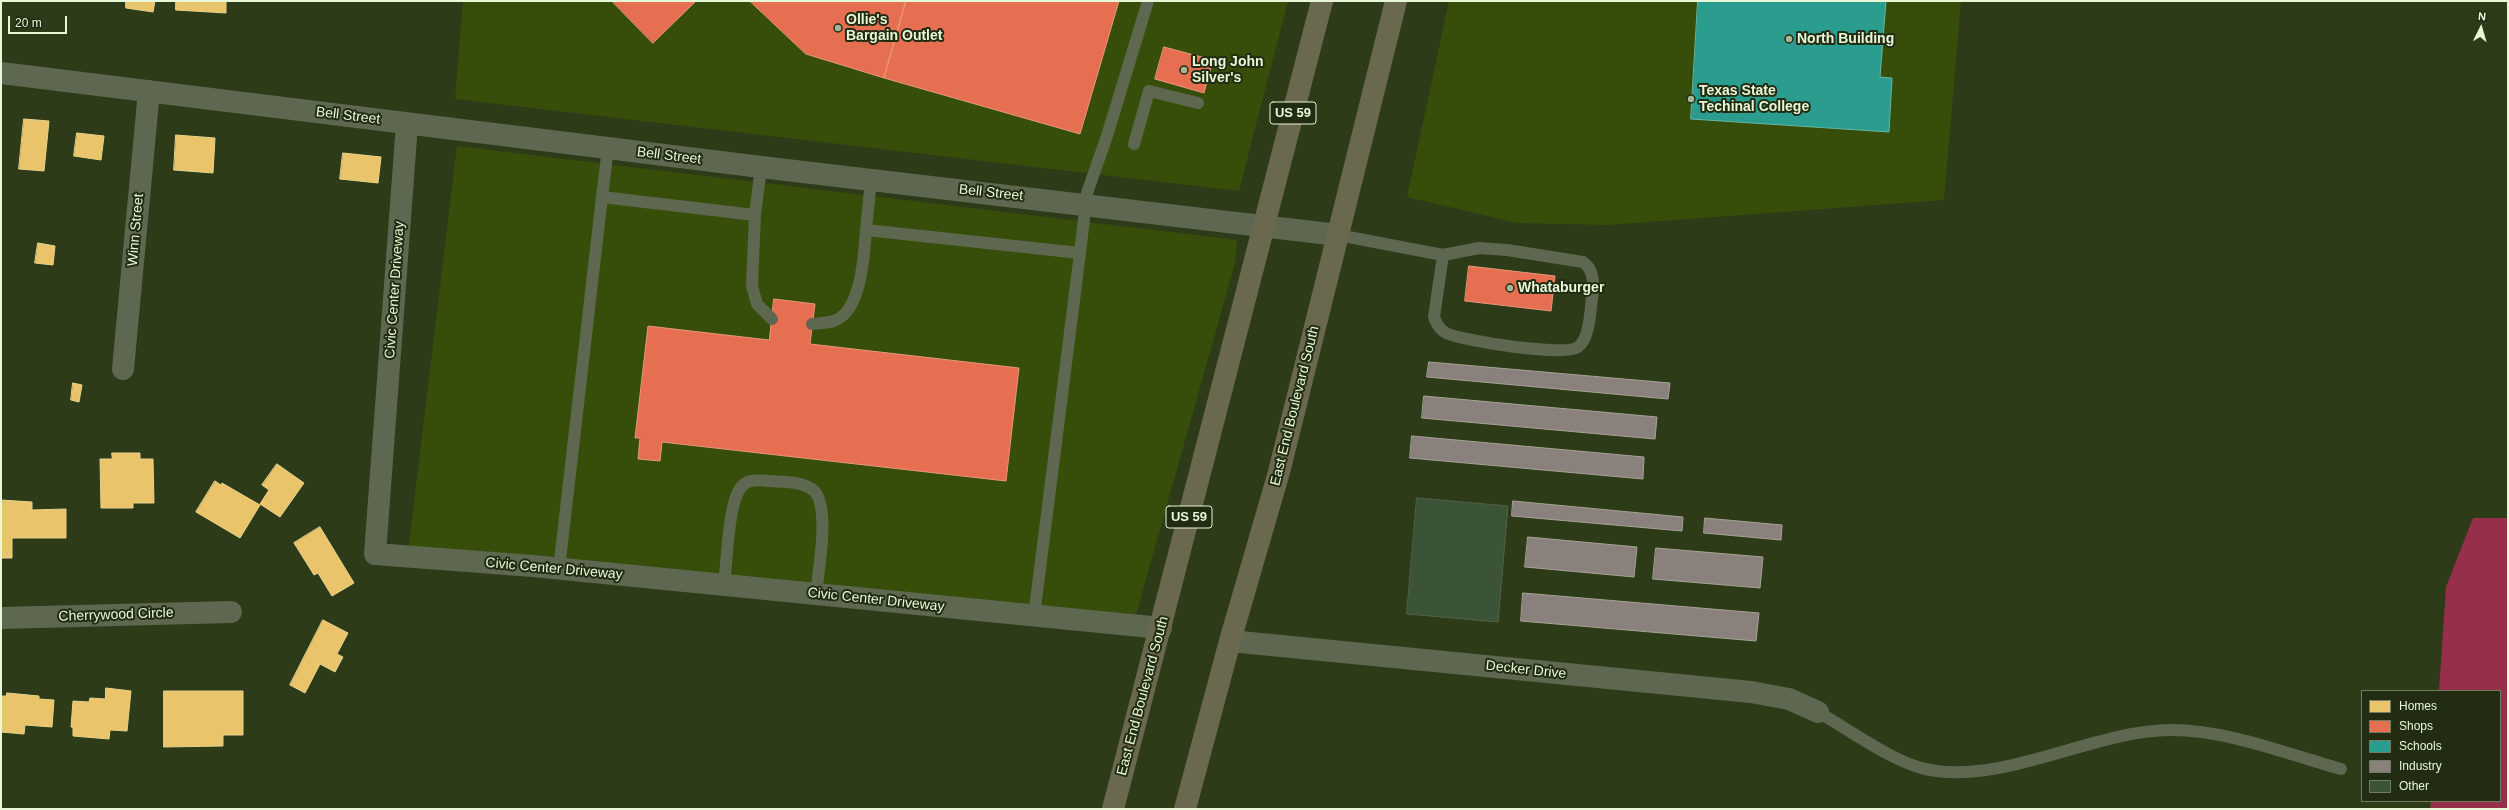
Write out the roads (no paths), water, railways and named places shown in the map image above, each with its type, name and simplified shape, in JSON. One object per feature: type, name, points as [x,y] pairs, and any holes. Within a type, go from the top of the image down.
[{"type":"highway","name":"East End Boulevard South","points":[[1113,809],[1322,1]]},
{"type":"highway","name":"East End Boulevard South","points":[[1185,809],[1230,641],[1279,472],[1396,1]]},
{"type":"street","name":"Bell Street","points":[[1,73],[761,167],[1086,204],[1338,235]]},
{"type":"street","name":"Winn Street","points":[[123,369],[149,91]]},
{"type":"street","name":"Civic Center Driveway","points":[[407,124],[375,554],[559,569],[1161,628]]},
{"type":"street","name":"Cherrywood Circle","points":[[1,618],[231,612]]},
{"type":"street","name":"Decker Drive","points":[[1230,641],[1751,692],[1789,699],[1818,712]]},
{"type":"lane","points":[[1034,616],[1087,193],[1107,136],[1148,1]]},
{"type":"lane","points":[[1134,144],[1149,91],[1198,104]]},
{"type":"lane","points":[[559,569],[608,148]]},
{"type":"lane","points":[[761,167],[755,215],[752,286],[757,304],[772,319]]},
{"type":"lane","points":[[812,324],[835,320],[847,311],[856,294],[863,268],[871,180]]},
{"type":"lane","points":[[602,197],[755,215]]},
{"type":"lane","points":[[866,230],[1080,253]]},
{"type":"lane","points":[[1338,235],[1443,255],[1479,248],[1507,250],[1576,260],[1588,266],[1591,271],[1594,289],[1585,337],[1581,345],[1570,351],[1544,351],[1464,338],[1441,330],[1437,325],[1434,308],[1443,255]]},
{"type":"lane","points":[[724,586],[734,506],[738,492],[746,482],[755,480],[798,484],[814,491],[821,502],[822,524],[816,594]]},
{"type":"lane","points":[[1818,712],[1904,761],[1936,771],[1966,772],[1992,768],[2139,733],[2171,730],[2230,738],[2341,769]]},
{"type":"place","name":"Ollie's Bargain Outlet","points":[[838,28]]},
{"type":"place","name":"North Building","points":[[1789,39]]},
{"type":"place","name":"Long John Silver's","points":[[1184,70]]},
{"type":"place","name":"Texas State Techinal College","points":[[1691,99]]},
{"type":"place","name":"Whataburger","points":[[1510,288]]}]
